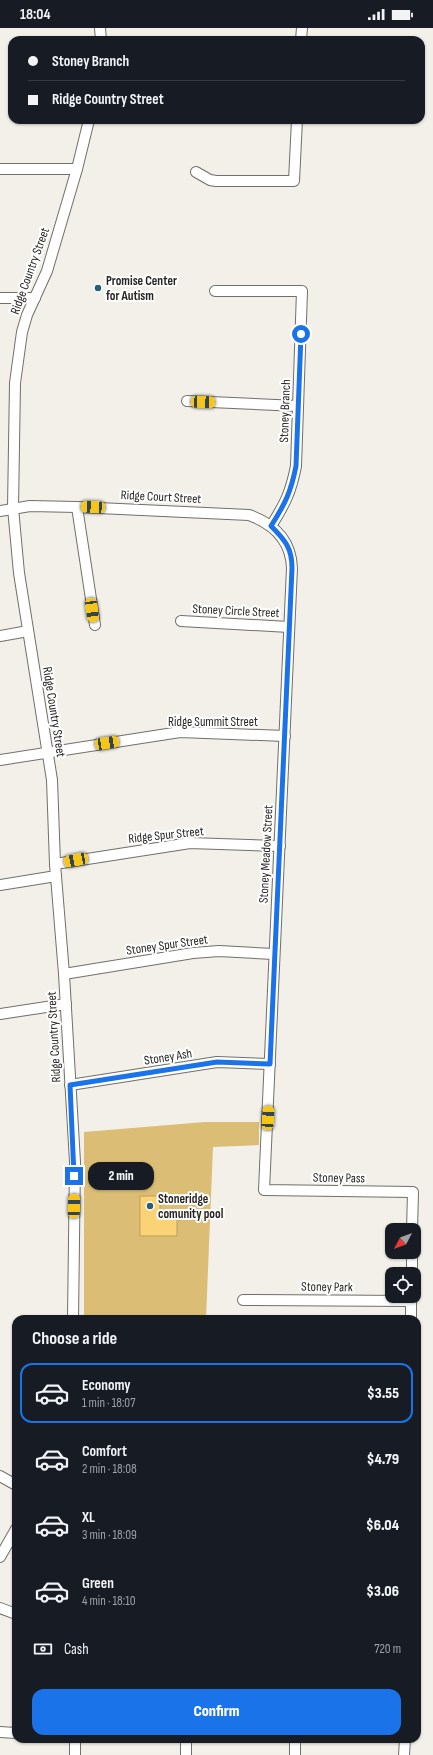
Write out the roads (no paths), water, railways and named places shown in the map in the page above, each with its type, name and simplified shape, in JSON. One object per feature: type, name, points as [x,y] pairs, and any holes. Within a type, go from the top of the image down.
[{"type":"street","name":"Ridge Country Street","points":[[73,1315],[75,1162],[64,974],[55,864],[52,780],[19,573],[13,508],[15,383],[22,332],[47,270],[77,169],[88,124]]},
{"type":"street","points":[[196,172],[210,180],[216,181],[294,181],[297,124]]},
{"type":"street","points":[[0,169],[77,169]]},
{"type":"street","name":"Stoney Branch","points":[[215,291],[302,291],[296,466],[292,487],[285,504],[271,526]]},
{"type":"street","points":[[0,298],[35,298]]},
{"type":"street","points":[[187,401],[298,406]]},
{"type":"street","name":"Ridge Court Street","points":[[0,510],[30,506],[241,514],[263,520],[271,526]]},
{"type":"street","points":[[77,507],[95,625]]},
{"type":"street","name":"Stoney Meadow Street","points":[[264,1190],[292,562],[290,549],[285,541],[271,526]]},
{"type":"street","name":"Stoney Circle Street","points":[[181,621],[289,627]]},
{"type":"street","points":[[0,636],[28,631]]},
{"type":"street","name":"Ridge Summit Street","points":[[0,760],[180,732],[284,736]]},
{"type":"street","name":"Ridge Spur Street","points":[[55,864],[190,843],[280,846]]},
{"type":"street","points":[[0,885],[56,876]]},
{"type":"street","name":"Stoney Spur Street","points":[[64,974],[194,953],[219,951],[274,954]]},
{"type":"street","points":[[0,1014],[66,1004]]},
{"type":"street","name":"Stoney Ash","points":[[70,1085],[217,1062],[270,1064]]},
{"type":"street","name":"Stoney Pass","points":[[264,1190],[413,1192],[412,1223]]},
{"type":"street","name":"Stoney Park","points":[[243,1300],[385,1299]]},
{"type":"street","points":[[411,1303],[411,1315]]},
{"type":"street","points":[[0,1476],[12,1483]]},
{"type":"street","points":[[0,1557],[12,1536]]},
{"type":"street","points":[[0,1608],[12,1612]]},
{"type":"street","points":[[0,1732],[12,1733]]},
{"type":"street","points":[[75,1743],[75,1755]]},
{"type":"street","points":[[186,1743],[186,1755]]},
{"type":"street","points":[[295,1743],[295,1755]]},
{"type":"street","points":[[404,1755],[405,1743]]},
{"type":"place","name":"Promise Center for Autism","points":[[98,288]]},
{"type":"place","name":"Stoneridge comunity pool","points":[[150,1206]]}]
